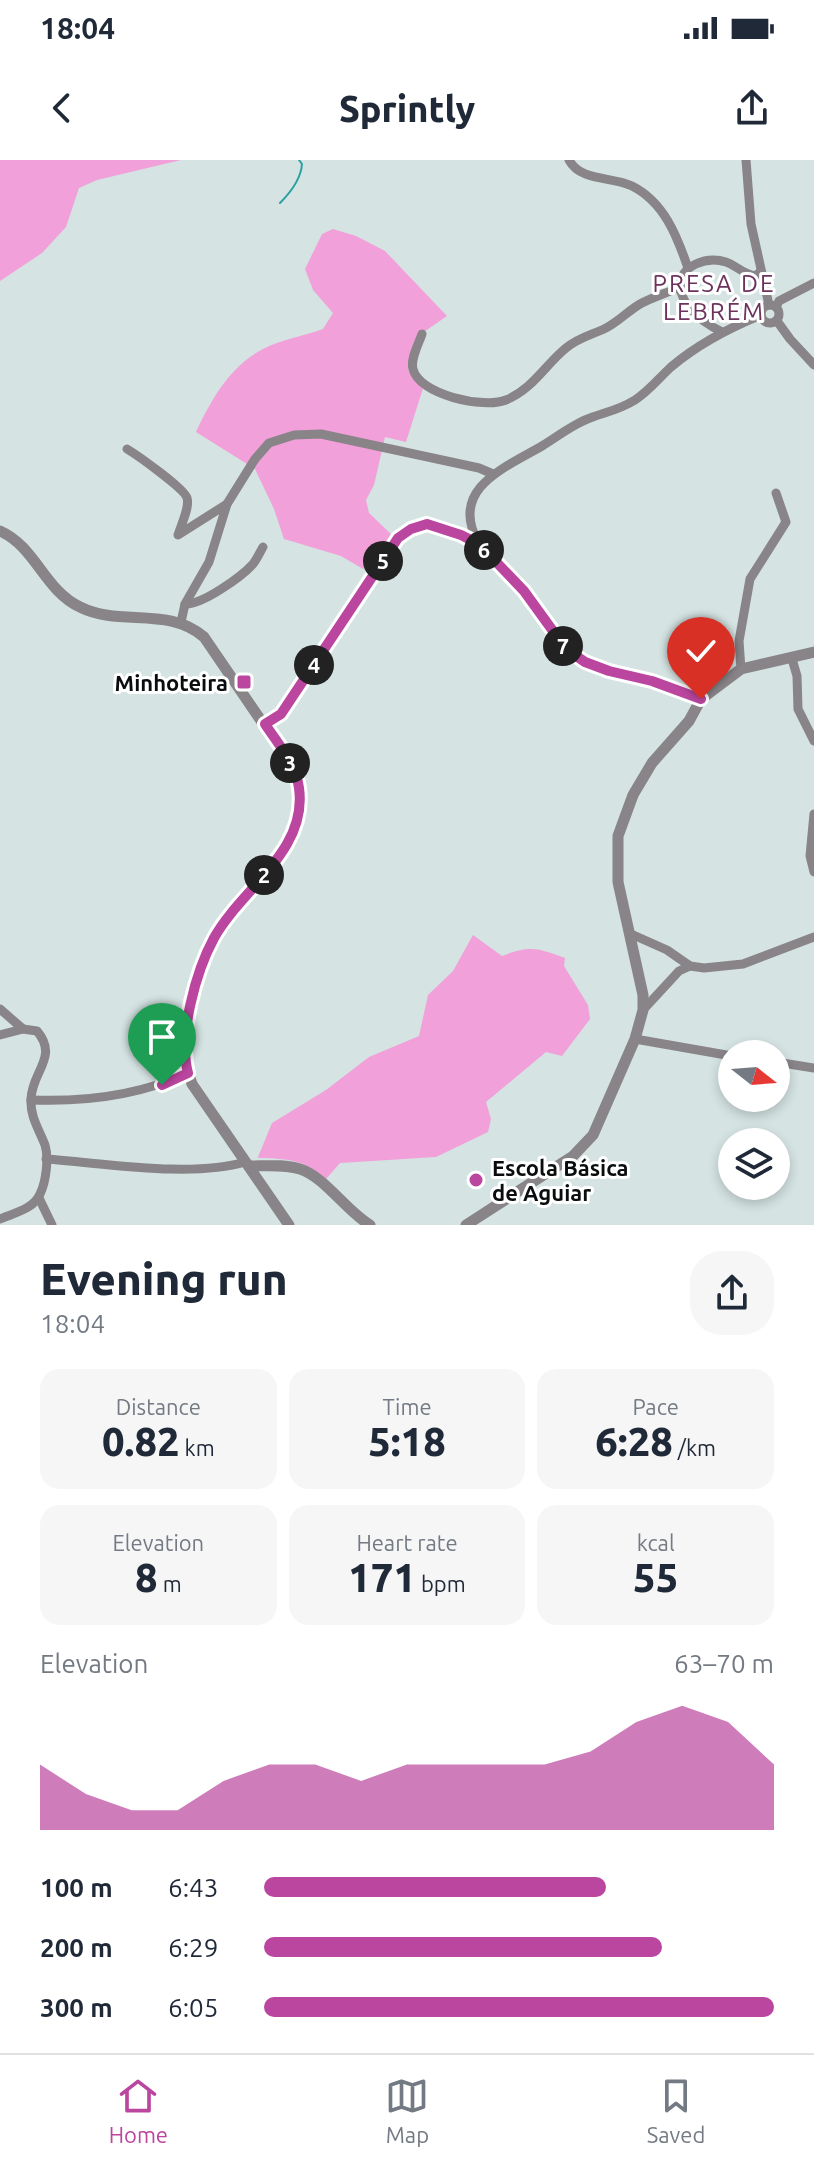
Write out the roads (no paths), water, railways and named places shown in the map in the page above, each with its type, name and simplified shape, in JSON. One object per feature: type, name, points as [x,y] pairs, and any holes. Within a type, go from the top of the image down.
[{"type":"street","points":[[569,160],[585,174],[625,183],[645,196],[671,223],[688,268]]},
{"type":"street","points":[[746,160],[751,224],[761,271],[773,306],[779,312],[777,321],[814,365]]},
{"type":"street","points":[[722,332],[703,322],[693,312],[680,293],[680,280],[688,268],[700,261],[728,262],[743,274],[756,276],[761,271]]},
{"type":"street","points":[[701,699],[652,681],[609,671],[585,662],[566,649],[524,591],[479,544],[468,520],[471,505],[477,490],[493,474],[588,419],[616,412],[641,396],[672,366],[722,332],[761,315],[764,307],[773,306],[814,283]]},
{"type":"street","points":[[422,334],[412,366],[414,373],[425,383],[450,397],[475,402],[505,401],[526,388],[579,338],[607,328],[639,305],[680,287]]},
{"type":"street","points":[[761,315],[765,323],[777,321]]},
{"type":"street","points":[[181,622],[185,604],[209,562],[227,504],[255,459],[269,443],[294,435],[321,434],[479,468],[493,474]]},
{"type":"street","points":[[127,449],[149,462],[186,493],[189,500],[178,535],[227,504]]},
{"type":"street","points":[[741,669],[739,641],[750,579],[786,522],[776,493]]},
{"type":"street","points":[[265,724],[281,714],[398,538],[411,529],[427,524],[479,544]]},
{"type":"street","points":[[0,531],[29,551],[57,592],[80,607],[110,617],[181,622],[204,637],[294,769],[300,790],[293,833],[281,853],[215,937],[189,1013],[185,1035],[188,1073],[196,1092],[289,1225]]},
{"type":"street","points":[[185,604],[194,604],[224,586],[253,564],[263,547]]},
{"type":"street","points":[[466,1225],[573,1156],[593,1135],[635,1039],[643,1010],[643,995],[618,882],[618,836],[633,795],[652,763],[689,721],[701,699],[741,669],[814,652]]},
{"type":"street","points":[[792,659],[797,676],[798,709],[814,741]]},
{"type":"street","points":[[814,814],[810,856],[814,872]]},
{"type":"street","points":[[631,934],[667,950],[690,966]]},
{"type":"street","points":[[643,1010],[679,971],[690,966],[722,968],[743,964],[814,937]]},
{"type":"street","points":[[0,1009],[23,1029]]},
{"type":"street","points":[[0,1035],[23,1029],[37,1031],[46,1041],[47,1054],[33,1084],[31,1100],[33,1116],[45,1146],[46,1159],[39,1198],[31,1206],[0,1219]]},
{"type":"street","points":[[635,1039],[718,1054]]},
{"type":"street","points":[[790,1064],[814,1068]]},
{"type":"street","points":[[31,1100],[65,1102],[162,1085],[188,1073]]},
{"type":"street","points":[[46,1159],[197,1169],[247,1164],[289,1166],[305,1170],[370,1225]]},
{"type":"street","points":[[39,1198],[52,1225]]},
{"type":"waterway","points":[[280,203],[298,180],[302,164],[299,160]]},
{"type":"place","name":"Minhoteira","points":[[244,682]]},
{"type":"place","name":"Escola Básica de Aguiar","points":[[476,1180]]},
{"type":"district","name":"PRESA DE LEBRÉM","points":[[714,297]]}]
